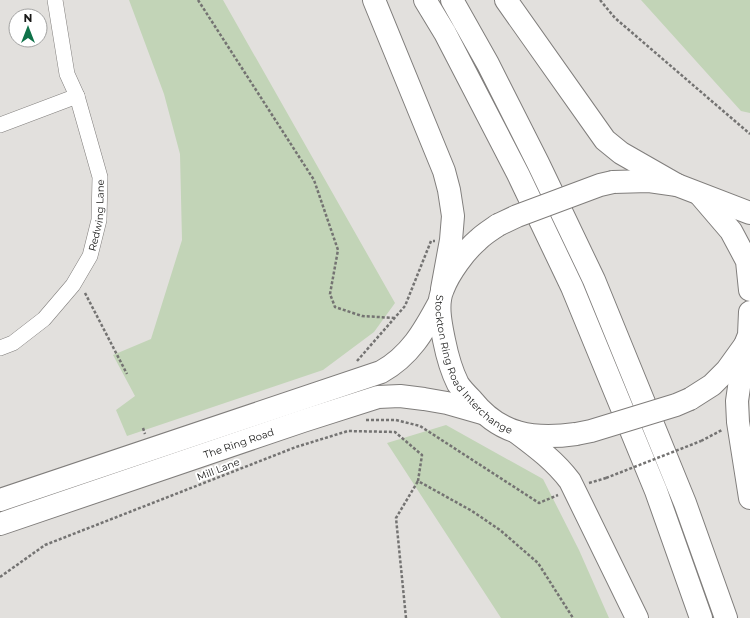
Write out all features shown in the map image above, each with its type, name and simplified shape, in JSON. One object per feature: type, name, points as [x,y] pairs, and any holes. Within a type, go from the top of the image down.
[{"type":"main road","points":[[0,500],[381,372],[392,366],[412,348],[441,296],[453,216],[444,171],[374,0]]},
{"type":"main road","points":[[426,0],[445,33],[514,167],[572,287],[656,491],[701,618]]},
{"type":"main road","points":[[452,0],[488,64],[538,163],[594,280],[682,496],[726,618]]},
{"type":"main road","points":[[506,0],[605,140],[621,154],[677,185]]},
{"type":"main road","name":"Stockton Ring Road Interchange","points":[[698,192],[677,185],[649,181],[613,182],[600,185],[517,216],[498,225],[477,240],[459,261],[441,296],[443,333],[448,360],[458,384],[482,413],[499,425],[516,432],[546,437],[591,431],[676,405],[690,399],[712,386],[727,370],[748,338]]},
{"type":"main road","points":[[698,192],[750,213]]},
{"type":"main road","points":[[698,192],[731,231],[747,261],[750,290]]},
{"type":"main road","points":[[750,312],[748,338],[737,401],[738,422],[750,498]]},
{"type":"main road","name":"The Ring Road","points":[[0,524],[378,397],[400,396],[424,398],[482,413]]},
{"type":"main road","points":[[516,432],[552,460],[570,481],[637,618]]},
{"type":"street","name":"Redwing Lane","points":[[0,348],[13,343],[44,320],[73,285],[90,256],[99,220],[100,177],[77,96],[67,74],[55,0]]},
{"type":"street","points":[[0,125],[77,96]]},
{"type":"path","points":[[198,0],[314,180],[338,250],[330,294],[335,307],[362,316],[394,318]]},
{"type":"path","points":[[600,0],[615,18],[750,134]]},
{"type":"path","points":[[77,278],[127,374]]},
{"type":"path","points":[[587,483],[606,478],[701,441],[722,430]]},
{"type":"path","name":"Mill Lane","points":[[0,577],[45,545],[296,447],[348,431],[396,432],[422,455],[418,481],[396,518],[406,618]]},
{"type":"path","points":[[418,481],[472,511],[500,530],[538,563],[573,618]]},
{"type":"green space","points":[[129,0],[223,0],[395,303],[374,332],[323,370],[127,436],[116,410],[135,396],[113,355],[151,339],[182,240],[180,154],[164,94]]},
{"type":"green space","points":[[641,0],[750,0],[750,113],[741,111]]},
{"type":"green space","points":[[446,425],[543,479],[579,550],[609,618],[501,618],[387,443]]}]
